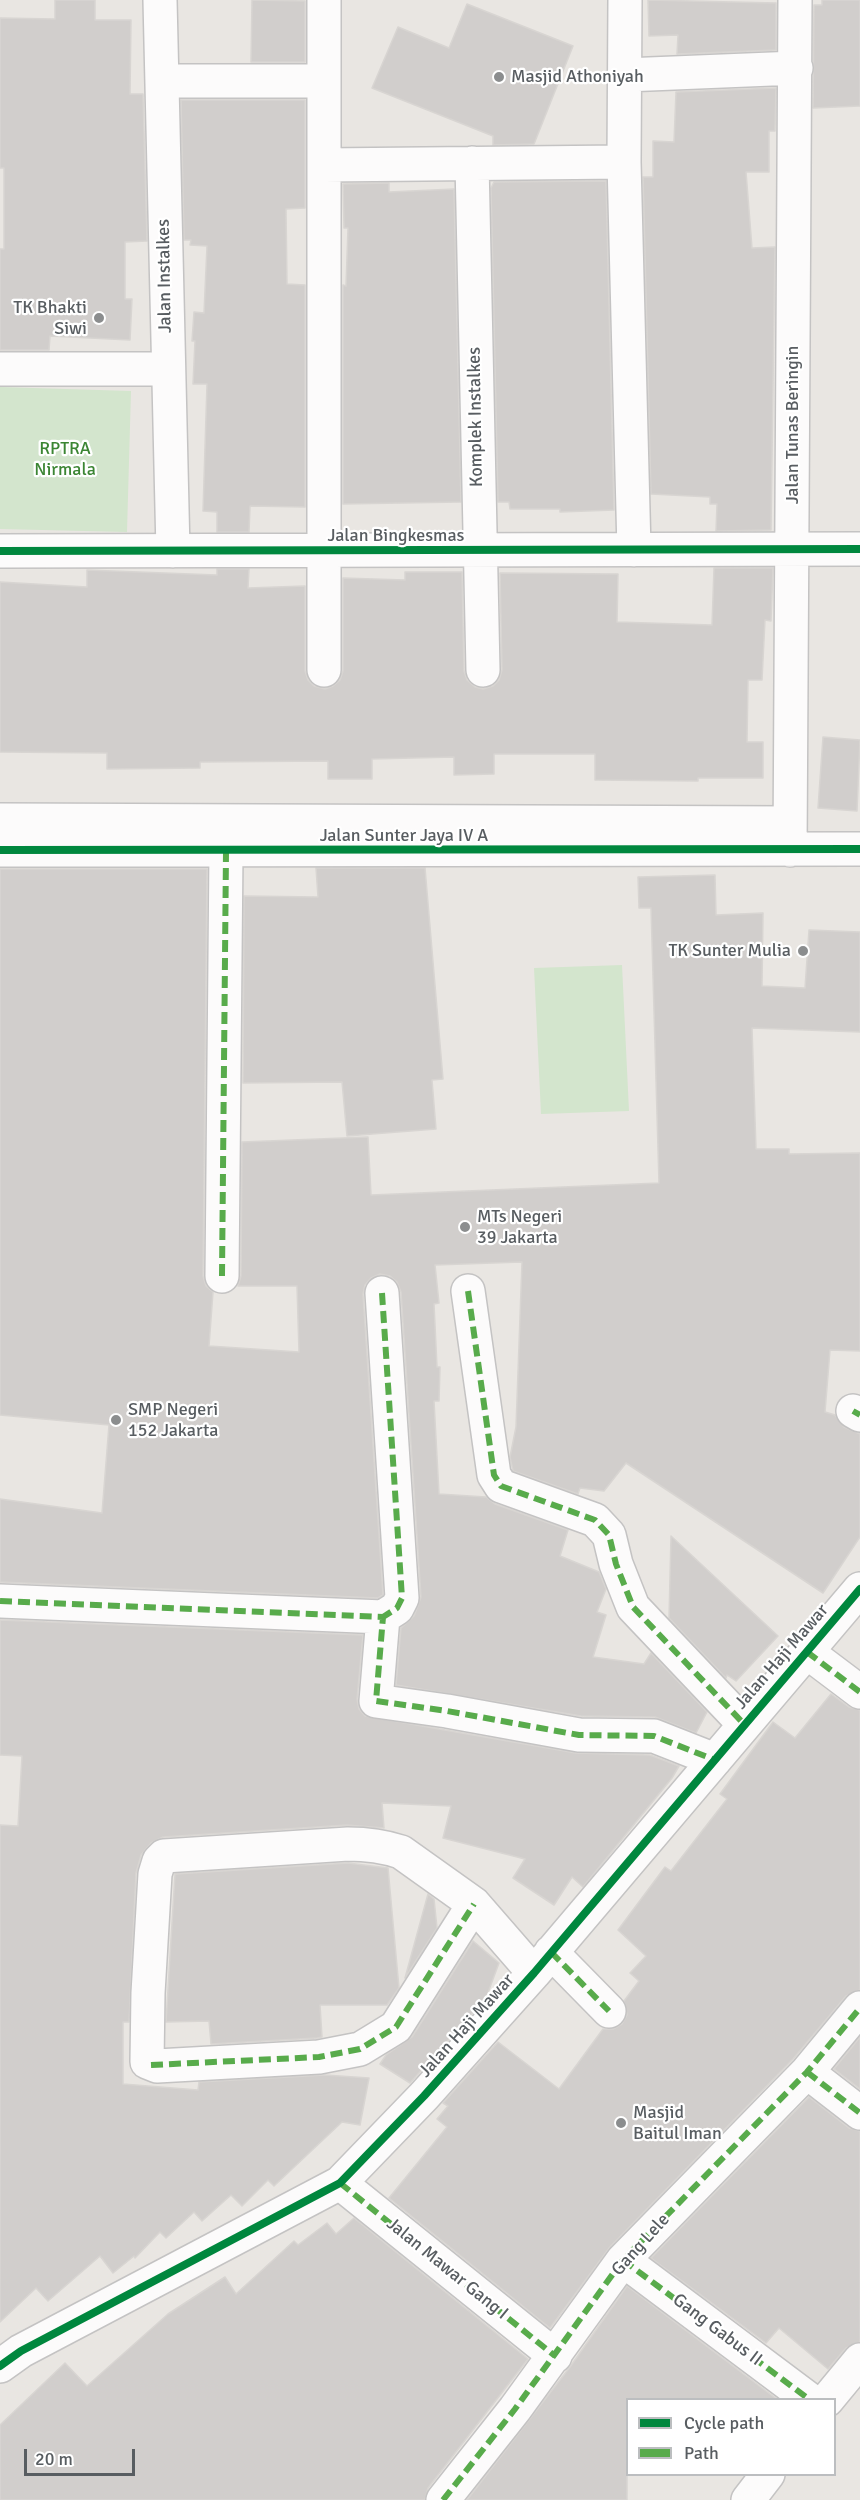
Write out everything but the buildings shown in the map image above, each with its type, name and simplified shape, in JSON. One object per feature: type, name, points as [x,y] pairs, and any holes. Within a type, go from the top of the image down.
[{"type":"street","name":"Jalan Instalkes","points":[[160,0],[173,551]]},
{"type":"street","points":[[324,0],[326,551],[324,670]]},
{"type":"street","points":[[625,0],[624,162],[634,550]]},
{"type":"street","name":"Jalan Tunas Beringin","points":[[795,0],[792,550],[796,841]]},
{"type":"street","points":[[625,75],[796,68]]},
{"type":"street","points":[[162,81],[324,81]]},
{"type":"street","points":[[324,165],[624,162]]},
{"type":"street","name":"Komplek Instalkes","points":[[472,163],[483,670]]},
{"type":"street","points":[[0,369],[167,369]]},
{"type":"street","name":"Jalan Bingkesmas","points":[[0,551],[860,549]]},
{"type":"street","name":"Jalan Sunter Jaya IV A","points":[[0,820],[796,841]]},
{"type":"street","points":[[796,841],[860,849]]},
{"type":"street","name":"Jalan Sunter Jaya IV A","points":[[0,850],[226,852],[796,841]]},
{"type":"street","points":[[222,1276],[226,852]]},
{"type":"street","points":[[468,1291],[494,1475],[501,1486],[595,1520],[609,1535],[616,1564],[633,1607],[744,1724]]},
{"type":"street","points":[[0,1601],[383,1617],[397,1608],[402,1598],[382,1293]]},
{"type":"street","name":"Jalan Haji Mawar","points":[[0,2366],[21,2351],[340,2182],[424,2096],[543,1963],[860,1589]]},
{"type":"street","points":[[383,1617],[376,1701],[447,1711],[579,1735],[654,1736],[715,1760]]},
{"type":"street","points":[[807,1652],[860,1692]]},
{"type":"street","points":[[474,1904],[396,2026],[360,2049],[319,2057],[157,2066],[147,2062],[148,1993],[155,1874],[159,1860],[164,1856],[377,1844],[401,1852],[474,1904],[543,1963],[609,2011]]},
{"type":"street","name":"Gang Lele","points":[[442,2500],[555,2356],[623,2260],[807,2072],[860,2008]]},
{"type":"street","points":[[807,2072],[860,2113]]},
{"type":"street","name":"Jalan Mawar Gang I","points":[[340,2182],[555,2356]]},
{"type":"street","name":"Gang Gabus II","points":[[623,2260],[807,2398]]},
{"type":"street","points":[[828,2398],[860,2360]]},
{"type":"street","points":[[748,2500],[767,2476]]},
{"type":"green space","name":"RPTRA Nirmala","points":[[0,387],[131,391],[127,532],[0,529]]},
{"type":"green space","points":[[622,965],[629,1111],[541,1114],[534,968]]},
{"type":"marked path","points":[[222,1276],[226,852]]},
{"type":"marked path","points":[[468,1291],[494,1475],[501,1486],[595,1520],[609,1535],[616,1564],[633,1607],[744,1724]]},
{"type":"marked path","points":[[382,1293],[402,1598],[397,1608],[383,1617]]},
{"type":"marked path","points":[[853,1411],[860,1415]]},
{"type":"marked path","points":[[0,1601],[383,1617],[376,1701],[447,1711],[579,1735],[654,1736],[715,1760]]},
{"type":"marked path","points":[[807,1652],[860,1692]]},
{"type":"marked path","points":[[151,2065],[319,2057],[360,2049],[396,2027],[474,1904]]},
{"type":"marked path","points":[[551,1952],[609,2011]]},
{"type":"marked path","points":[[443,2500],[515,2409],[623,2260],[807,2072],[860,2008]]},
{"type":"marked path","points":[[807,2072],[860,2113]]},
{"type":"marked path","points":[[340,2183],[555,2356]]},
{"type":"marked path","points":[[623,2260],[807,2398]]},
{"type":"cycle path","points":[[0,551],[860,549]]},
{"type":"cycle path","points":[[0,850],[860,849]]},
{"type":"cycle path","points":[[0,2366],[21,2351],[340,2183],[424,2096],[534,1973],[860,1589]]},
{"type":"place","name":"Masjid Athoniyah","points":[[499,77]]},
{"type":"place","name":"TK Bhakti Siwi","points":[[99,318]]},
{"type":"place","name":"TK Sunter Mulia","points":[[803,951]]},
{"type":"place","name":"MTs Negeri 39 Jakarta","points":[[465,1227]]},
{"type":"place","name":"SMP Negeri 152 Jakarta","points":[[116,1420]]},
{"type":"place","name":"Masjid Baitul Iman","points":[[621,2123]]}]
